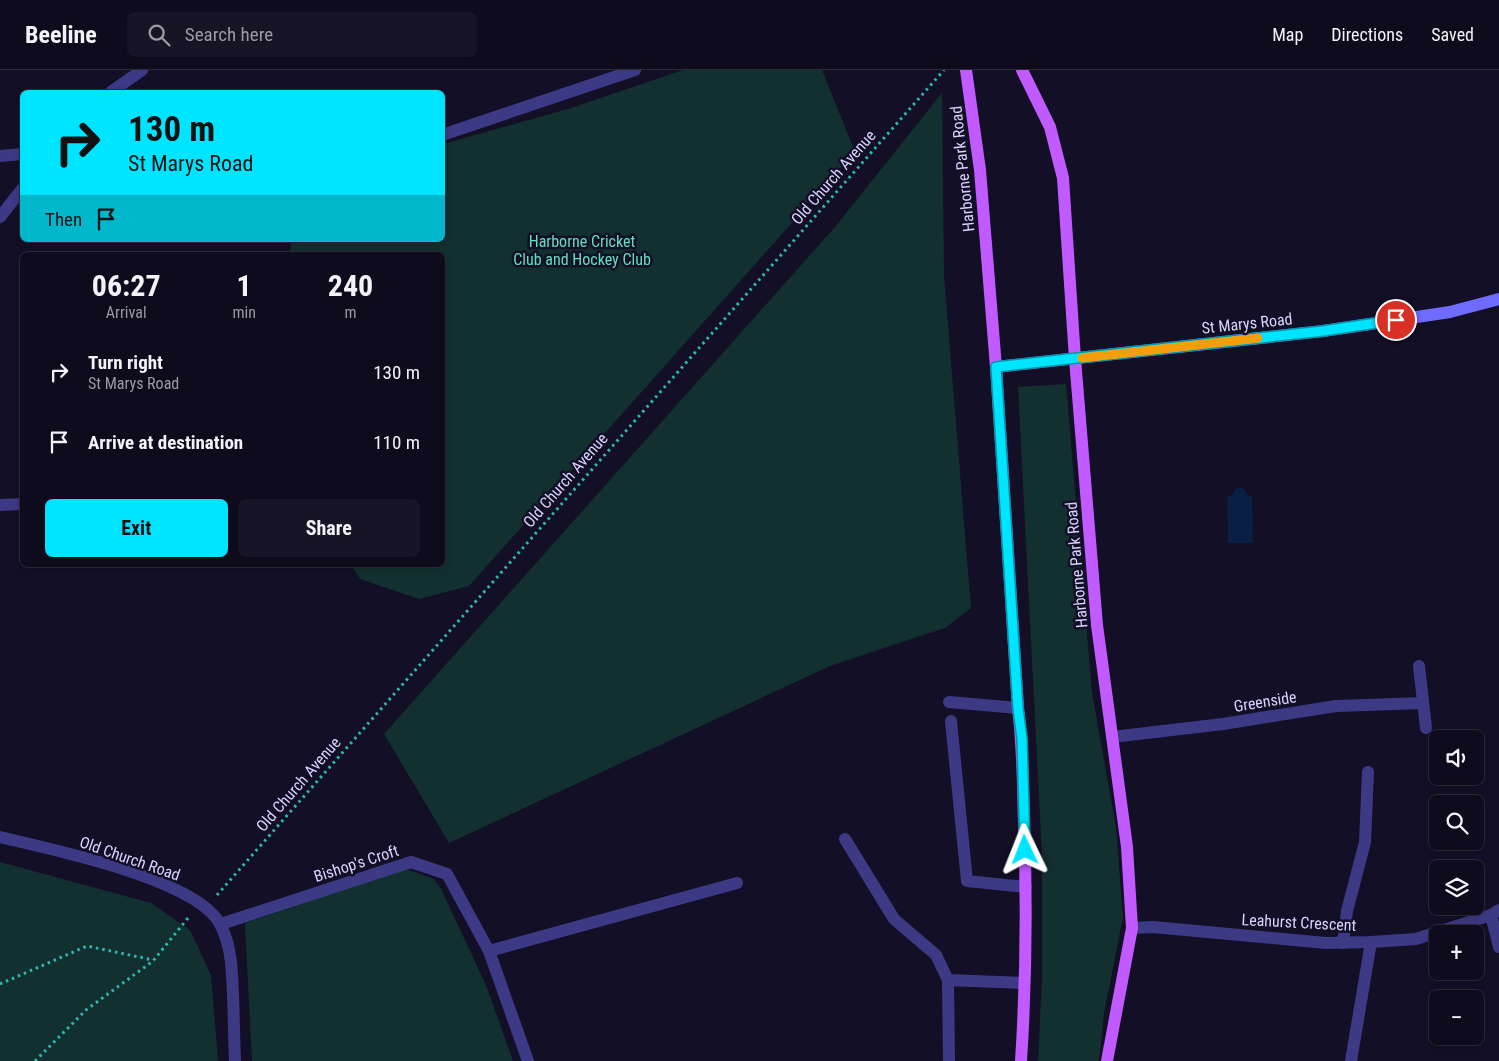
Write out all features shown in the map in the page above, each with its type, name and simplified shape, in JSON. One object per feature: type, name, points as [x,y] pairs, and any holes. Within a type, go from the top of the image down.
[{"type":"main road","name":"Harborne Park Road","points":[[966,70],[980,170],[996,367],[1018,708],[1022,739],[1026,887],[1025,1000],[1021,1061]]},
{"type":"main road","name":"Harborne Park Road","points":[[1022,70],[1050,127],[1063,178],[1075,358],[1097,625],[1127,847],[1132,928],[1107,1061]]},
{"type":"street","points":[[114,90],[141,70]]},
{"type":"street","points":[[445,134],[635,70]]},
{"type":"street","points":[[0,156],[20,154]]},
{"type":"street","points":[[0,217],[20,192]]},
{"type":"street","name":"St Marys Road","points":[[996,367],[1323,331],[1450,312],[1499,300]]},
{"type":"street","points":[[0,505],[20,504]]},
{"type":"street","points":[[1419,666],[1426,728]]},
{"type":"street","points":[[949,702],[1018,708]]},
{"type":"street","name":"Greenside","points":[[1112,737],[1223,724],[1336,706],[1423,703]]},
{"type":"street","points":[[952,722],[967,880],[1026,887]]},
{"type":"street","points":[[1342,943],[1347,911],[1365,842],[1368,772]]},
{"type":"street","name":"Old Church Road","points":[[0,837],[103,862],[162,883],[188,896],[206,908],[221,924],[231,957],[235,1061]]},
{"type":"street","points":[[845,839],[894,920],[936,955],[948,980],[948,1061]]},
{"type":"street","name":"Bishop's Croft","points":[[221,924],[411,862],[448,874],[489,951],[528,1061]]},
{"type":"street","points":[[489,951],[737,884]]},
{"type":"street","name":"Leahurst Crescent","points":[[1132,928],[1153,927],[1326,943],[1371,942],[1416,938],[1495,913],[1499,948]]},
{"type":"street","points":[[1351,1061],[1371,942]]},
{"type":"street","points":[[948,980],[1024,983]]},
{"type":"path","name":"Old Church Avenue","points":[[35,1061],[86,1010],[153,961],[192,912],[206,908],[944,70]]},
{"type":"path","points":[[0,984],[87,946],[153,961]]},
{"type":"green space","name":"Harborne Cricket Club and Hockey Club","points":[[683,70],[822,70],[855,152],[469,586],[419,599],[360,579],[352,567],[445,567],[445,252],[290,252],[292,242],[445,242],[445,143],[571,108]]},
{"type":"green space","points":[[942,93],[944,276],[971,608],[945,628],[830,666],[449,843],[384,734],[835,227]]},
{"type":"green space","points":[[1066,384],[1092,693],[1116,827],[1123,917],[1104,1014],[1099,1061],[1038,1061],[1042,978],[1042,856],[1018,387]]},
{"type":"green space","points":[[0,862],[151,903],[190,930],[211,975],[218,1061],[0,1061]]},
{"type":"green space","points":[[406,869],[434,879],[441,889],[486,985],[513,1061],[252,1061],[245,923]]},
{"type":"water","points":[[1240,487],[1245,490],[1248,496],[1252,497],[1253,543],[1228,543],[1227,495],[1231,496]]},
{"type":"slow traffic","points":[[1082,358],[1258,338]]},
{"type":"route","points":[[1025,850],[1022,739],[1018,708],[996,367],[1323,331],[1396,320]]}]
